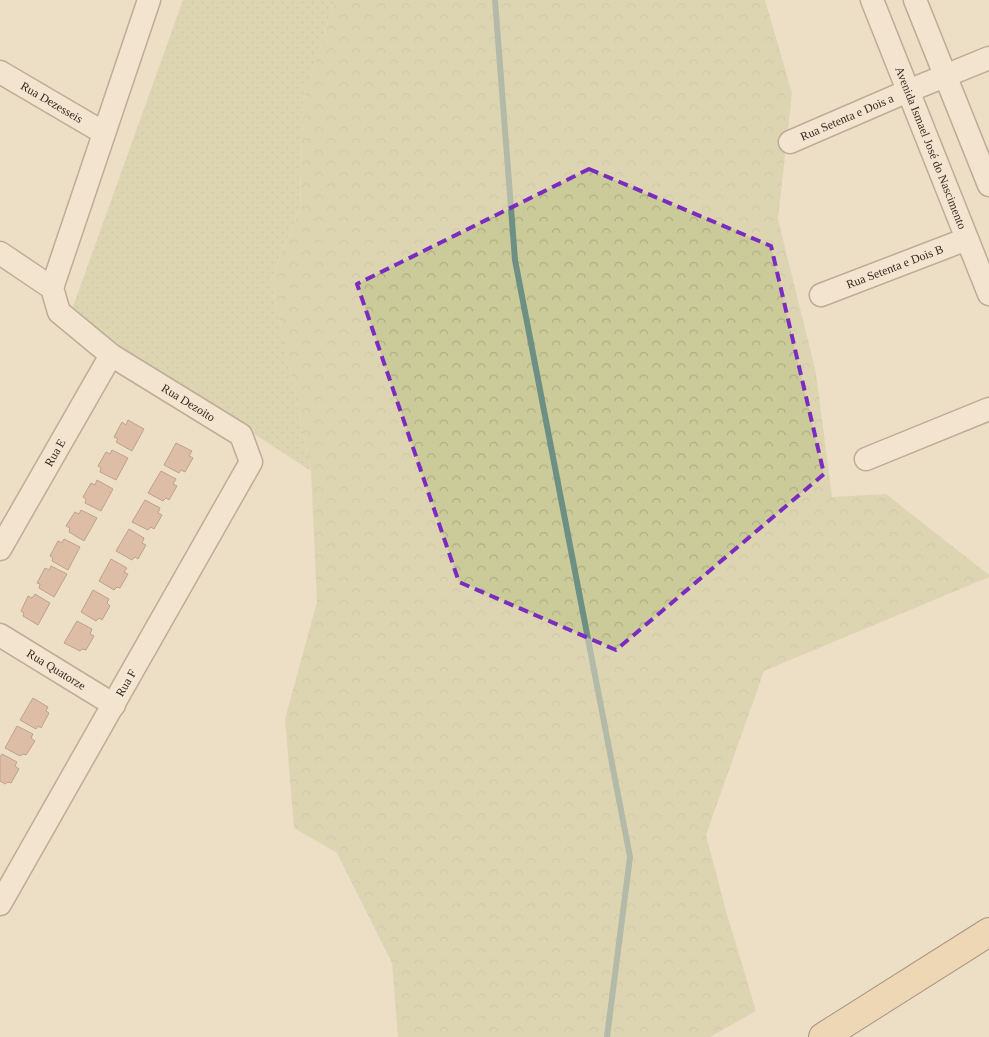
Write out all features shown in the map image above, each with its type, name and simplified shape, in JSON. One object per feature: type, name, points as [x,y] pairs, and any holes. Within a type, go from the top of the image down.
[{"type":"main road","points":[[824,1037],[989,932]]},
{"type":"street","points":[[110,356],[59,312],[52,288],[149,0]]},
{"type":"street","name":"Avenida Ismael José do Nascimento","points":[[872,0],[989,294]]},
{"type":"street","points":[[915,0],[989,185]]},
{"type":"street","name":"Rua Setenta e Dois a","points":[[790,142],[989,58]]},
{"type":"street","name":"Rua Dezesseis","points":[[0,72],[104,133]]},
{"type":"street","name":"Rua Setenta e Dois B","points":[[822,295],[967,239]]},
{"type":"street","points":[[0,253],[52,288]]},
{"type":"street","name":"Rua Dezoito","points":[[110,356],[241,434],[251,462]]},
{"type":"street","name":"Rua E","points":[[0,549],[110,356]]},
{"type":"street","points":[[866,459],[989,409]]},
{"type":"street","name":"Rua F","points":[[0,904],[251,462]]},
{"type":"street","name":"Rua Quatorze","points":[[0,635],[114,705]]},
{"type":"highlighted area","points":[[589,169],[771,246],[824,474],[616,650],[459,582],[357,284]]},
{"type":"green space","points":[[183,0],[335,0],[303,101],[300,207],[271,280],[311,471],[70,315]]},
{"type":"green space","points":[[335,0],[765,0],[792,93],[778,219],[816,373],[832,497],[886,494],[989,575],[989,577],[764,671],[706,835],[726,911],[756,1011],[710,1037],[398,1037],[392,963],[337,853],[294,828],[285,719],[317,602],[311,471],[271,280],[300,207],[303,101]]},
{"type":"building","points":[[128,420],[144,429],[132,451],[116,442],[118,439],[114,437],[122,422],[126,425]]},
{"type":"building","points":[[176,443],[192,451],[189,456],[193,458],[185,472],[181,470],[179,473],[164,465]]},
{"type":"building","points":[[112,450],[128,458],[116,480],[100,472],[101,468],[98,466],[106,452],[110,454]]},
{"type":"building","points":[[161,471],[176,479],[173,484],[177,486],[169,500],[166,498],[163,501],[148,493]]},
{"type":"building","points":[[97,480],[113,489],[101,511],[85,503],[86,499],[83,497],[91,483],[95,485]]},
{"type":"building","points":[[145,500],[160,508],[158,513],[162,515],[154,529],[151,527],[148,530],[132,522]]},
{"type":"building","points":[[81,510],[97,518],[84,541],[69,532],[70,528],[66,526],[75,512],[79,514]]},
{"type":"building","points":[[129,529],[144,538],[142,543],[146,545],[138,559],[135,557],[132,560],[116,551]]},
{"type":"building","points":[[64,539],[80,547],[68,570],[52,561],[53,558],[50,556],[58,541],[62,543]]},
{"type":"building","points":[[111,559],[127,568],[124,572],[128,574],[120,588],[117,587],[114,590],[99,581]]},
{"type":"building","points":[[51,566],[67,574],[54,597],[39,588],[40,584],[37,583],[45,568],[49,570]]},
{"type":"building","points":[[93,590],[109,599],[107,603],[110,606],[102,620],[99,618],[96,621],[81,612]]},
{"type":"building","points":[[35,594],[50,603],[38,625],[23,616],[24,613],[21,611],[28,596],[32,598]]},
{"type":"building","points":[[77,621],[92,629],[90,634],[94,636],[86,650],[82,649],[80,651],[64,643]]},
{"type":"building","points":[[33,698],[48,707],[46,711],[49,713],[41,728],[38,726],[36,729],[20,720]]},
{"type":"building","points":[[17,726],[33,734],[31,738],[35,741],[26,755],[20,756],[5,748]]},
{"type":"building","points":[[2,754],[17,762],[15,766],[19,769],[11,783],[5,784],[0,781],[0,757]]},
{"type":"waterway","points":[[495,0],[515,260],[630,857],[607,1037]]}]
